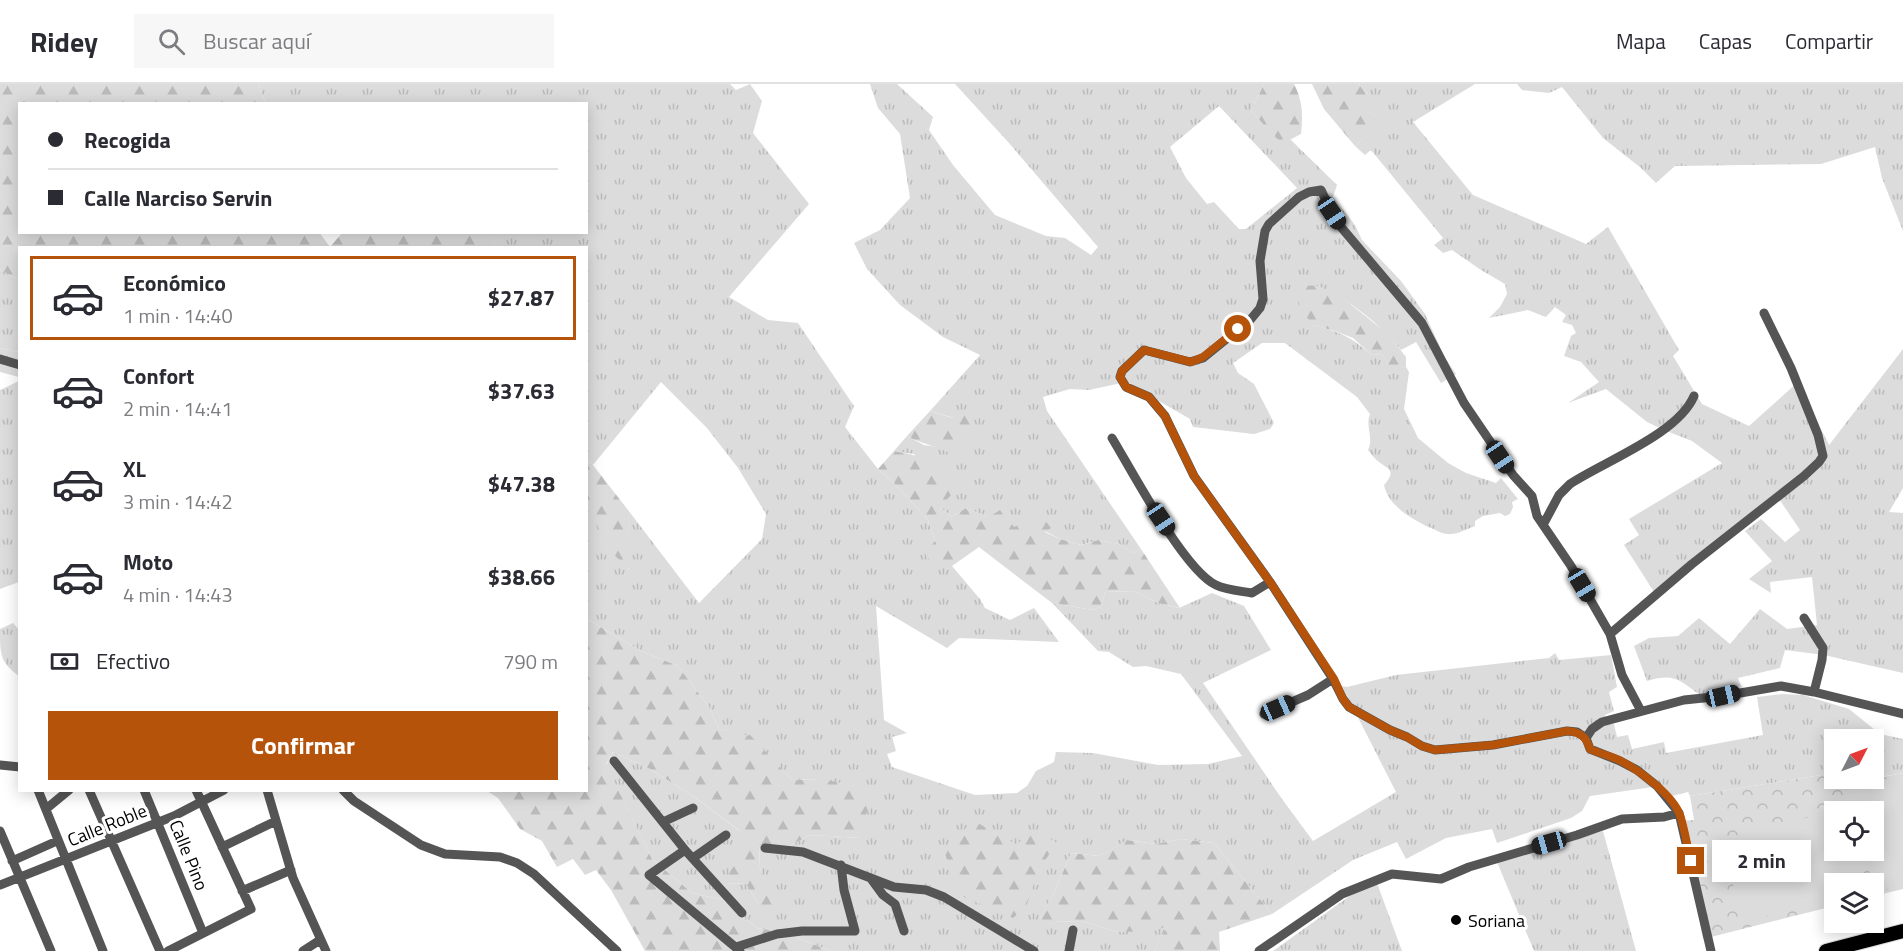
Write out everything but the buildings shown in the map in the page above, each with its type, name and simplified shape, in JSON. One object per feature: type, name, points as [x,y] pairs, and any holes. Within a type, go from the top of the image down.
[{"type":"main road","points":[[1826,951],[1858,947],[1903,931]]},
{"type":"street","points":[[1641,711],[1622,675],[1610,634],[1571,566],[1537,516],[1532,496],[1512,475],[1464,403],[1422,323],[1341,227],[1321,190],[1299,197],[1269,224],[1265,231],[1260,261],[1263,299],[1260,308],[1251,319],[1203,357],[1191,362],[1144,350],[1122,371],[1120,377],[1126,387],[1149,397],[1165,416],[1194,476],[1270,582],[1334,679],[1349,707],[1390,730],[1435,750],[1493,745],[1567,731],[1577,732],[1586,738],[1590,749],[1620,760],[1657,786],[1679,813],[1711,951]]},
{"type":"street","points":[[1610,634],[1692,564],[1804,476],[1823,456],[1818,435],[1795,379],[1764,313]]},
{"type":"street","points":[[0,359],[18,364]]},
{"type":"street","points":[[1543,525],[1558,495],[1570,484],[1654,437],[1684,412],[1694,396]]},
{"type":"street","points":[[1112,438],[1161,519],[1201,576],[1217,586],[1252,593],[1270,582]]},
{"type":"street","points":[[1804,618],[1822,648],[1822,660],[1814,692]]},
{"type":"street","points":[[1264,714],[1308,695],[1334,679]]},
{"type":"street","points":[[1586,738],[1592,729],[1602,722],[1641,711],[1684,700],[1781,686],[1903,714]]},
{"type":"street","points":[[614,761],[685,850],[742,913]]},
{"type":"street","points":[[0,765],[18,767]]},
{"type":"street","points":[[39,792],[103,951]]},
{"type":"street","points":[[46,809],[67,792]]},
{"type":"street","points":[[90,792],[159,951]]},
{"type":"street","name":"Calle Pino","points":[[145,792],[203,933]]},
{"type":"street","points":[[168,951],[251,909],[197,792]]},
{"type":"street","name":"Calle Roble","points":[[0,885],[158,822],[220,792]]},
{"type":"street","points":[[268,792],[291,870],[326,951]]},
{"type":"street","points":[[345,792],[354,801],[422,845],[446,854],[500,857],[518,863],[534,874],[617,951]]},
{"type":"street","points":[[663,822],[693,808]]},
{"type":"street","points":[[1258,951],[1342,894],[1392,874],[1441,879],[1469,867],[1622,819],[1664,817],[1679,813]]},
{"type":"street","points":[[222,847],[276,821]]},
{"type":"street","points":[[0,831],[51,951]]},
{"type":"street","points":[[693,858],[726,835]]},
{"type":"street","points":[[12,861],[57,841]]},
{"type":"street","points":[[765,848],[803,852],[894,887],[926,890],[944,897],[1034,951]]},
{"type":"street","points":[[685,850],[649,875],[738,949],[777,934],[802,931],[855,931],[844,890],[841,865]]},
{"type":"street","points":[[242,891],[291,870]]},
{"type":"street","points":[[872,880],[883,895],[896,904],[904,931]]},
{"type":"street","points":[[1069,951],[1073,930]]},
{"type":"street","points":[[303,951],[320,940]]},
{"type":"green space","points":[[0,84],[258,84],[266,102],[18,102],[18,234],[320,234],[329,246],[18,246],[18,279],[0,270]]},
{"type":"green space","points":[[258,84],[730,84],[736,90],[750,84],[762,101],[753,133],[809,204],[729,297],[768,320],[798,323],[854,406],[845,427],[878,469],[928,520],[935,541],[934,566],[952,566],[985,608],[1010,620],[1034,608],[1059,642],[959,638],[947,648],[876,606],[884,720],[907,733],[892,737],[896,751],[887,754],[892,767],[975,795],[1017,793],[1027,786],[1036,771],[1054,762],[1056,752],[1093,753],[1158,765],[1208,764],[1242,756],[1181,674],[1146,666],[1133,667],[1109,652],[1098,651],[1052,603],[1093,610],[1101,606],[1105,592],[1134,591],[1158,603],[1179,608],[1212,593],[1244,606],[1271,650],[1203,683],[1313,841],[1396,792],[1342,686],[1347,687],[1396,675],[1549,658],[1555,653],[1559,660],[1611,655],[1617,687],[1609,692],[1614,711],[1605,715],[1608,724],[1614,724],[1617,737],[1628,735],[1632,749],[1664,742],[1666,753],[1763,735],[1757,697],[1782,694],[1803,695],[1849,709],[1874,729],[1824,729],[1824,775],[1690,796],[1688,792],[1664,798],[1653,787],[1590,796],[1582,811],[1571,818],[1497,843],[1492,829],[1446,838],[1406,859],[1397,842],[1353,860],[1272,914],[1214,843],[1181,839],[1156,844],[1128,840],[1099,856],[1071,853],[1054,893],[1034,929],[1055,922],[1081,921],[1118,932],[1168,925],[1154,951],[830,951],[783,932],[757,928],[723,900],[692,893],[652,859],[606,765],[613,752],[650,769],[693,796],[741,832],[738,862],[730,871],[727,883],[746,884],[759,905],[776,905],[760,869],[759,843],[790,846],[810,835],[861,838],[819,779],[792,780],[751,737],[719,729],[709,707],[678,666],[641,651],[588,620],[588,508],[629,570],[628,510],[699,603],[762,539],[766,514],[738,468],[707,428],[661,382],[593,465],[588,461],[588,246],[496,246],[485,234],[588,234],[588,102],[266,102]]},
{"type":"green space","points":[[870,84],[897,84],[933,117],[929,130],[953,165],[995,215],[1046,236],[1065,238],[1091,255],[1098,247],[955,84],[1264,84],[1251,111],[1282,143],[1290,139],[1337,185],[1333,197],[1355,225],[1362,240],[1401,281],[1425,314],[1445,358],[1456,374],[1441,383],[1416,342],[1401,350],[1363,313],[1318,286],[1313,325],[1344,336],[1372,355],[1382,354],[1391,369],[1406,367],[1409,372],[1404,409],[1418,438],[1448,463],[1466,473],[1496,483],[1501,478],[1518,499],[1512,502],[1513,507],[1510,514],[1483,516],[1475,521],[1475,526],[1452,534],[1439,532],[1409,516],[1396,506],[1386,493],[1384,485],[1391,474],[1368,450],[1370,414],[1357,397],[1285,343],[1262,343],[1233,363],[1238,373],[1254,384],[1274,423],[1270,429],[1254,434],[1193,427],[1190,419],[1126,382],[1089,390],[1070,389],[1043,397],[1047,411],[1141,549],[1133,553],[1119,544],[1098,540],[1081,545],[1060,539],[1045,531],[1014,527],[966,508],[952,517],[940,507],[914,454],[894,451],[907,436],[924,445],[939,447],[954,418],[930,411],[980,355],[943,337],[900,305],[867,269],[854,243],[880,230],[910,198],[900,134],[878,108]],"holes":[[[1219,106],[1297,188],[1246,229],[1239,229],[1214,202],[1207,204],[1186,178],[1170,147]]]},
{"type":"green space","points":[[1264,84],[1294,84],[1299,96],[1302,115],[1301,134],[1282,144],[1251,111]]},
{"type":"green space","points":[[1312,84],[1358,84],[1368,94],[1368,111],[1384,123],[1355,146],[1324,109]]},
{"type":"green space","points":[[1358,84],[1475,84],[1413,122],[1473,195],[1586,244],[1608,227],[1679,350],[1673,356],[1702,404],[1749,426],[1798,382],[1829,445],[1903,349],[1903,488],[1889,512],[1903,513],[1903,673],[1824,655],[1785,650],[1780,668],[1738,678],[1741,686],[1700,695],[1675,679],[1647,681],[1634,646],[1649,638],[1678,636],[1699,618],[1730,644],[1760,609],[1787,629],[1817,625],[1812,577],[1770,582],[1771,593],[1749,579],[1772,561],[1745,531],[1761,519],[1785,542],[1800,530],[1777,496],[1656,595],[1624,545],[1639,535],[1629,519],[1722,463],[1692,441],[1647,422],[1606,389],[1568,403],[1599,382],[1581,362],[1564,356],[1571,336],[1576,333],[1572,325],[1562,322],[1566,315],[1555,307],[1546,317],[1528,310],[1489,318],[1500,307],[1507,294],[1505,284],[1452,250],[1443,253],[1434,245],[1443,238],[1371,150],[1365,155],[1355,146],[1383,123],[1368,111],[1368,94]]},
{"type":"green space","points":[[1517,84],[1903,84],[1903,231],[1882,178],[1875,147],[1821,164],[1675,166],[1656,183],[1603,138],[1562,87],[1549,93],[1522,90]]},
{"type":"green space","points":[[341,234],[486,234],[496,246],[331,246]]},
{"type":"green space","points":[[0,270],[18,279],[18,352],[0,348]]},
{"type":"green space","points":[[1300,285],[1318,286],[1339,295],[1388,334],[1406,357],[1406,367],[1391,370],[1382,354],[1372,355],[1353,338],[1313,325],[1298,306]]},
{"type":"green space","points":[[0,348],[18,352],[18,377],[0,372]]},
{"type":"green space","points":[[18,381],[18,582],[0,589],[0,390]]},
{"type":"green space","points":[[930,411],[953,418],[964,413],[977,430],[951,454],[907,436]]},
{"type":"green space","points":[[894,451],[926,460],[953,479],[952,494],[940,507],[952,517],[966,508],[989,517],[1000,510],[1014,527],[1040,514],[1051,528],[1045,532],[1060,539],[1081,545],[1098,540],[1119,544],[1133,553],[1141,549],[1180,608],[1158,603],[1134,591],[1105,592],[1101,606],[1093,610],[1052,603],[979,547],[952,566],[934,566],[925,554],[935,541],[928,520],[878,469]]},
{"type":"green space","points":[[588,461],[628,510],[630,570],[611,552],[588,508]]},
{"type":"green space","points":[[588,620],[641,651],[678,666],[709,707],[719,729],[751,736],[792,780],[819,779],[872,788],[861,838],[810,835],[790,846],[759,844],[760,869],[777,905],[759,905],[746,884],[726,883],[730,871],[738,861],[740,831],[693,796],[650,769],[613,752],[606,764],[652,859],[692,893],[723,900],[757,928],[783,932],[830,951],[645,951],[611,890],[596,870],[585,875],[573,859],[557,867],[542,841],[520,829],[498,798],[489,792],[588,792]]},
{"type":"green space","points":[[13,623],[18,629],[18,675],[2,657],[0,629]]},
{"type":"green space","points":[[1884,735],[1903,739],[1903,773],[1884,776]]},
{"type":"green space","points":[[1903,773],[1903,889],[1884,894],[1884,873],[1824,873],[1824,909],[1703,939],[1680,821],[1694,820],[1690,796],[1824,775],[1824,789],[1884,789],[1884,777]]},
{"type":"green space","points":[[1903,776],[1903,885],[1884,890],[1884,873],[1870,873],[1867,861],[1884,861],[1884,801],[1855,801],[1852,789],[1884,789],[1884,780]]},
{"type":"green space","points":[[1824,813],[1824,861],[1858,861],[1862,873],[1824,873],[1824,902],[1743,922],[1721,839]]},
{"type":"green space","points":[[974,821],[1016,844],[1037,831],[1057,843],[1039,869],[1026,907],[1013,918],[957,894],[953,875],[943,849]]},
{"type":"green space","points":[[1603,831],[1636,951],[1534,951],[1497,862]]},
{"type":"green space","points":[[1181,839],[1214,843],[1272,914],[1219,932],[1220,951],[1154,951],[1167,926],[1154,931],[1118,932],[1081,921],[1055,922],[1033,930],[1054,893],[1071,853],[1099,856],[1127,840],[1156,844]]},
{"type":"green space","points":[[1377,883],[1402,951],[1273,951],[1351,895]]},
{"type":"place","name":"Soriana","points":[[1456,920]]},
{"type":"route","points":[[1238,329],[1203,357],[1191,362],[1144,350],[1122,371],[1120,377],[1126,387],[1149,397],[1165,416],[1194,476],[1270,582],[1334,679],[1349,707],[1390,730],[1435,750],[1493,745],[1567,731],[1577,732],[1586,738],[1590,749],[1620,760],[1637,770],[1672,802],[1679,813],[1691,861]]}]
